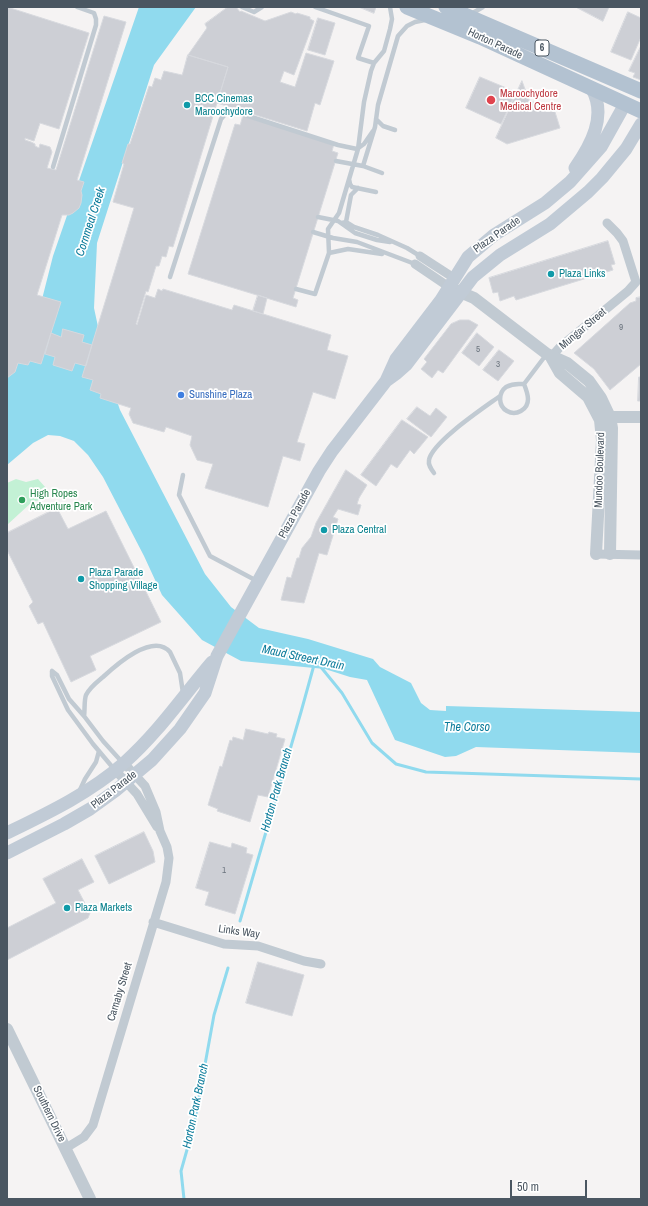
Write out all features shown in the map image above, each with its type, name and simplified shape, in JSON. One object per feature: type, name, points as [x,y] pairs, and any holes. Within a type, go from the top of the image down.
[{"type":"main road","name":"Horton Parade","points":[[407,7],[467,16],[638,90]]},
{"type":"main road","name":"Horton Parade","points":[[442,12],[592,89],[625,104]]},
{"type":"main road","points":[[558,193],[581,160],[594,132],[598,118],[598,109],[596,98],[592,89]]},
{"type":"main road","points":[[625,104],[638,90]]},
{"type":"main road","points":[[638,90],[641,106]]},
{"type":"main road","name":"6","points":[[625,104],[641,111]]},
{"type":"main road","name":"Plaza Parade","points":[[7,853],[90,809],[130,779],[152,760],[180,729],[205,694],[217,656],[323,464],[386,381],[396,359],[441,300],[465,260],[494,235],[545,203],[578,175],[596,155],[625,104]]},
{"type":"main road","name":"Plaza Parade","points":[[386,381],[406,365],[466,292],[476,273],[500,255],[550,224],[566,212],[602,178],[626,149],[641,124]]},
{"type":"main road","points":[[626,149],[641,140]]},
{"type":"main road","name":"Plaza Parade","points":[[7,833],[77,797],[119,766],[151,736],[217,656]]},
{"type":"street","points":[[607,223],[617,232],[623,241],[639,283]]},
{"type":"street","name":"Mungar Street","points":[[417,260],[466,292],[549,356],[639,283]]},
{"type":"street","name":"Mundoo Boulevard","points":[[549,356],[560,373],[588,397],[612,428],[610,554]]},
{"type":"street","points":[[605,418],[641,417]]},
{"type":"street","name":"Mundoo Boulevard","points":[[596,554],[602,440],[605,418]]},
{"type":"street","points":[[596,554],[641,555]]},
{"type":"street","name":"Carnaby Street","points":[[66,1148],[84,1137],[92,1125],[166,882],[169,858],[167,847],[160,831],[156,812],[145,786],[130,779],[119,766]]},
{"type":"street","name":"Links Way","points":[[153,922],[224,944],[258,946],[304,961],[321,964]]},
{"type":"street","name":"Southern Drive","points":[[7,1029],[90,1199]]},
{"type":"lane","points":[[52,167],[96,25],[94,14],[77,7]]},
{"type":"lane","points":[[242,7],[254,12],[258,11],[262,7]]},
{"type":"lane","points":[[315,7],[369,26],[358,58],[374,63]]},
{"type":"lane","points":[[296,289],[315,294],[329,253],[328,230],[339,213],[358,149],[364,102],[371,71],[374,63],[384,51],[390,29],[392,20],[390,7]]},
{"type":"lane","points":[[467,16],[483,7]]},
{"type":"lane","points":[[363,166],[376,119],[378,105],[399,34],[404,27],[442,12]]},
{"type":"lane","points":[[170,277],[221,119],[224,115],[236,112],[358,149]]},
{"type":"lane","points":[[376,119],[382,125],[395,130]]},
{"type":"lane","points":[[358,149],[366,142],[373,131]]},
{"type":"lane","points":[[336,161],[363,166],[382,173]]},
{"type":"lane","points":[[349,178],[351,186],[376,192]]},
{"type":"lane","points":[[344,223],[351,195],[358,188]]},
{"type":"lane","points":[[318,217],[335,220],[378,235],[407,248],[417,260]]},
{"type":"lane","points":[[313,232],[328,237],[357,242],[394,256]]},
{"type":"lane","points":[[329,253],[342,249],[350,249],[417,260]]},
{"type":"lane","points":[[434,473],[430,468],[429,460],[436,447],[466,421],[500,396],[509,386],[524,384],[549,356]]},
{"type":"lane","points":[[500,396],[501,405],[507,411],[512,413],[521,411],[527,404],[528,399],[524,384]]},
{"type":"lane","points":[[183,475],[179,495],[210,556],[258,582]]},
{"type":"lane","points":[[84,716],[86,695],[94,684],[116,664],[147,647],[161,647],[170,652],[180,673],[184,696]]},
{"type":"lane","points":[[52,671],[57,675],[69,699],[103,741],[119,766],[99,751],[68,710],[52,676],[52,671]]},
{"type":"lane","points":[[77,797],[85,779],[96,762],[99,751]]},
{"type":"green space","name":"High Ropes Adventure Park","points":[[16,479],[26,482],[38,479],[46,488],[44,499],[32,502],[7,525],[7,483]]},
{"type":"water","points":[[139,7],[196,7],[154,65],[97,243],[94,308],[109,378],[120,410],[205,574],[231,607],[259,628],[308,639],[373,659],[380,667],[411,683],[421,703],[430,710],[446,711],[446,706],[641,712],[641,753],[476,747],[456,756],[445,757],[395,740],[367,680],[350,677],[325,669],[241,661],[202,640],[162,595],[144,556],[103,477],[88,455],[74,441],[60,436],[48,435],[33,443],[7,465],[7,371],[39,311],[53,256]]},
{"type":"building","points":[[7,7],[89,33],[59,129],[40,123],[34,141],[25,138],[25,140],[35,144],[35,146],[39,148],[40,144],[50,147],[52,152],[47,168],[56,170],[104,16],[126,22],[77,180],[84,182],[81,191],[81,203],[79,208],[73,213],[69,215],[62,215],[37,295],[61,302],[41,364],[30,361],[28,365],[18,363],[15,372],[7,378]]},
{"type":"building","points":[[228,7],[236,7],[240,12],[241,11],[265,21],[291,12],[310,17],[310,19],[314,21],[294,75],[284,71],[280,82],[295,87],[306,53],[334,61],[320,105],[315,103],[307,131],[217,103],[228,67],[188,55],[207,28],[205,24]]},
{"type":"building","points":[[359,7],[376,7],[374,13]]},
{"type":"building","points":[[576,7],[609,7],[603,21]]},
{"type":"building","points":[[628,12],[641,18],[641,37],[631,60],[611,52]]},
{"type":"building","points":[[318,18],[335,23],[325,55],[308,50]]},
{"type":"building","points":[[641,46],[641,80],[633,77],[635,73],[629,71]]},
{"type":"building","name":"Sunshine Plaza","points":[[188,55],[228,67],[173,247],[169,246],[166,257],[162,256],[159,266],[156,266],[148,292],[146,291],[136,324],[137,325],[146,295],[155,298],[158,289],[162,291],[163,289],[232,310],[234,305],[331,335],[327,350],[348,356],[335,399],[313,392],[297,442],[305,444],[300,461],[283,456],[268,507],[205,488],[213,464],[197,460],[190,445],[192,436],[166,427],[164,432],[133,423],[129,414],[131,408],[100,398],[101,394],[90,390],[93,380],[82,377],[134,208],[113,202],[128,144],[130,144],[149,86],[152,87],[155,78],[161,80],[164,71],[182,75]]},
{"type":"building","name":"Maroochydore Medical Centre","points":[[480,77],[516,92],[501,124],[466,108]]},
{"type":"building","points":[[522,81],[529,100],[555,112],[560,128],[507,144],[496,138]]},
{"type":"building","points":[[243,116],[334,144],[332,151],[338,153],[293,298],[298,300],[296,307],[188,274],[235,124],[240,125]]},
{"type":"building","name":"Plaza Links","points":[[608,241],[615,264],[611,265],[613,270],[516,300],[514,296],[500,301],[498,292],[493,293],[489,278]]},
{"type":"building","points":[[258,295],[267,298],[263,314],[253,311]]},
{"type":"building","points":[[641,297],[641,364],[610,390],[594,369],[574,353],[630,303],[636,301],[636,298]]},
{"type":"building","points":[[460,320],[469,320],[478,325],[443,373],[438,370],[432,378],[421,369],[427,362],[424,359],[451,324]]},
{"type":"building","points":[[63,329],[84,335],[82,342],[92,345],[86,366],[75,363],[72,371],[53,365],[55,357],[45,354],[51,333],[61,337]]},
{"type":"building","points":[[477,333],[494,347],[479,366],[462,353]]},
{"type":"building","points":[[499,350],[514,361],[498,381],[483,370]]},
{"type":"building","points":[[639,377],[641,377],[641,401],[638,401]]},
{"type":"building","points":[[417,407],[430,416],[436,408],[447,417],[431,437],[407,419]]},
{"type":"building","points":[[402,420],[428,437],[414,454],[410,450],[397,468],[391,464],[376,486],[361,475]]},
{"type":"building","name":"Plaza Central","points":[[346,470],[367,485],[357,504],[361,505],[358,515],[338,509],[333,517],[338,519],[327,555],[319,553],[304,603],[281,600],[287,577],[291,578],[297,558],[299,558],[302,548],[311,537],[316,523]]},
{"type":"building","name":"Plaza Parade Shopping Village","points":[[57,508],[68,529],[106,511],[161,622],[90,656],[96,670],[71,682],[43,622],[38,624],[29,606],[33,602],[7,550],[7,533]]},
{"type":"building","points":[[246,729],[268,734],[269,732],[277,734],[276,737],[285,739],[268,797],[258,795],[250,822],[217,811],[218,809],[208,805],[230,740],[232,741],[233,737],[243,740]]},
{"type":"building","points":[[144,832],[153,851],[155,862],[109,884],[95,856]]},
{"type":"building","points":[[210,842],[231,848],[232,843],[247,848],[246,853],[253,855],[235,914],[205,905],[209,892],[196,888]]},
{"type":"building","name":"Plaza Markets","points":[[82,859],[94,882],[78,890],[90,913],[88,918],[7,960],[7,928],[56,903],[43,879]]},
{"type":"building","points":[[258,962],[304,975],[292,1016],[246,1003]]},
{"type":"waterway","name":"Horton Park Branch","points":[[240,921],[314,665]]},
{"type":"waterway","name":"Maud Streert Drain","points":[[320,666],[342,693],[372,743],[396,764],[426,772],[641,779]]},
{"type":"waterway","name":"Horton Park Branch","points":[[184,1199],[181,1171],[194,1125],[214,1015],[228,968]]},
{"type":"place","name":"Maroochydore Medical Centre","points":[[491,100]]},
{"type":"place","name":"BCC Cinemas Maroochydore","points":[[187,105]]},
{"type":"place","name":"Plaza Links","points":[[551,274]]},
{"type":"place","name":"Sunshine Plaza","points":[[181,395]]},
{"type":"place","name":"High Ropes Adventure Park","points":[[22,500]]},
{"type":"place","name":"Plaza Central","points":[[324,530]]},
{"type":"place","name":"Plaza Parade Shopping Village","points":[[81,579]]},
{"type":"place","name":"Plaza Markets","points":[[67,908]]},
{"type":"water label","name":"Cornmeal Creek","points":[[91,222]]},
{"type":"water label","name":"The Corso","points":[[467,728]]}]
